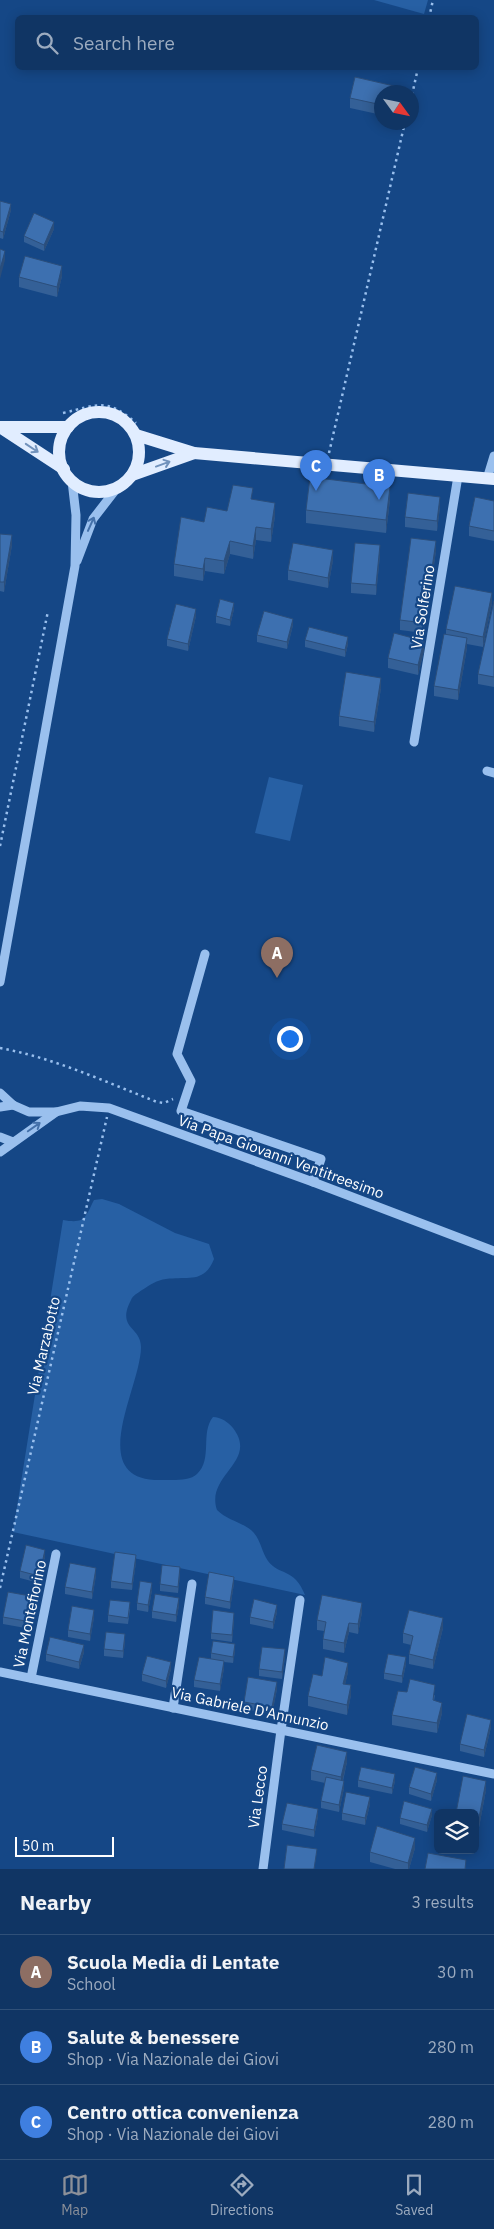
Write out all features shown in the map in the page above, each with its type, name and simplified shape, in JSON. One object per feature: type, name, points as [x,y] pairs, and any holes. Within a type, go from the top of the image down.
[{"type":"main road","points":[[194,453],[132,475],[117,488],[104,492],[83,488],[72,481],[61,461],[60,446],[68,427],[84,415],[106,413],[138,430],[194,453],[491,479]]},
{"type":"main road","points":[[0,427],[68,427]]},
{"type":"main road","points":[[0,427],[64,469]]},
{"type":"main road","points":[[132,475],[139,455],[138,430]]},
{"type":"street","points":[[491,479],[494,456]]},
{"type":"street","name":"Via Solferino","points":[[414,742],[458,476]]},
{"type":"street","points":[[0,982],[75,566],[76,516],[72,481]]},
{"type":"street","points":[[75,566],[93,519],[117,488]]},
{"type":"street","points":[[205,954],[177,1054],[191,1081],[181,1111],[321,1159],[313,1182]]},
{"type":"street","name":"Via Papa Giovanni Ventitreesimo","points":[[0,1093],[13,1105],[29,1112],[56,1112],[80,1106],[109,1108],[313,1182],[494,1251]]},
{"type":"street","name":"Via Papa Giovanni Ventitreesimo","points":[[0,1107],[13,1105]]},
{"type":"street","name":"Via Papa Giovanni Ventitreesimo","points":[[0,1152],[56,1112]]},
{"type":"street","points":[[0,1137],[13,1142]]},
{"type":"street","name":"Via Montefiorino","points":[[31,1678],[56,1554]]},
{"type":"street","points":[[173,1708],[192,1584]]},
{"type":"street","name":"Via Lecco","points":[[263,1869],[280,1730],[300,1600]]},
{"type":"street","name":"Via Gabriele D'Annunzio","points":[[0,1672],[494,1774]]},
{"type":"path","points":[[430,15],[433,0]]},
{"type":"path","points":[[414,85],[418,70]]},
{"type":"path","points":[[327,464],[403,130]]},
{"type":"path","points":[[54,415],[92,405],[104,404],[126,414],[138,430]]},
{"type":"path","points":[[321,450],[338,452]]},
{"type":"path","points":[[0,846],[48,611]]},
{"type":"path","points":[[0,1048],[108,1082],[157,1102],[164,1103],[185,1098]]},
{"type":"path","name":"Via Marzabotto","points":[[0,1588],[109,1108]]},
{"type":"shaded area","points":[[374,0],[428,0],[424,14]]},
{"type":"shaded area","points":[[269,777],[303,785],[290,841],[255,833]]},
{"type":"shaded area","points":[[102,1199],[119,1204],[175,1233],[209,1244],[214,1259],[210,1267],[200,1276],[160,1280],[137,1293],[127,1309],[126,1317],[140,1340],[141,1347],[139,1365],[121,1430],[120,1450],[126,1467],[140,1477],[165,1480],[190,1478],[202,1468],[206,1454],[209,1423],[213,1417],[227,1422],[233,1428],[239,1440],[240,1450],[236,1460],[218,1487],[215,1498],[217,1510],[251,1530],[257,1537],[272,1566],[296,1580],[305,1595],[13,1532],[63,1220],[80,1220],[86,1215],[94,1200]]},
{"type":"building","points":[[355,77],[390,85],[374,85],[374,103],[350,98]]},
{"type":"building","points":[[0,201],[11,204],[3,232],[0,231]]},
{"type":"building","points":[[34,213],[54,222],[44,245],[24,236]]},
{"type":"building","points":[[0,249],[5,251],[0,269]]},
{"type":"building","points":[[25,256],[62,266],[57,287],[19,277]]},
{"type":"building","points":[[310,477],[390,487],[386,520],[306,510]]},
{"type":"building","points":[[233,485],[253,488],[251,499],[275,503],[271,529],[256,527],[253,546],[230,541],[224,561],[205,558],[203,569],[174,564],[181,517],[204,522],[207,507],[227,511]]},
{"type":"building","points":[[408,493],[440,497],[437,521],[405,517]]},
{"type":"building","points":[[475,497],[494,501],[494,531],[469,526]]},
{"type":"building","points":[[0,534],[12,535],[4,582],[0,582]]},
{"type":"building","points":[[411,538],[436,541],[424,623],[400,620]]},
{"type":"building","points":[[293,543],[333,550],[328,578],[288,570]]},
{"type":"building","points":[[355,543],[380,545],[376,585],[351,583]]},
{"type":"building","points":[[455,586],[492,593],[483,637],[446,629]]},
{"type":"building","points":[[220,599],[234,603],[230,620],[216,616]]},
{"type":"building","points":[[494,601],[494,677],[478,674]]},
{"type":"building","points":[[176,604],[196,609],[188,644],[167,639]]},
{"type":"building","points":[[264,611],[293,619],[287,642],[257,635]]},
{"type":"building","points":[[309,627],[348,637],[345,650],[305,640]]},
{"type":"building","points":[[394,633],[424,641],[418,665],[388,658]]},
{"type":"building","points":[[444,634],[467,638],[458,690],[434,686]]},
{"type":"building","points":[[346,672],[381,678],[374,722],[339,716]]},
{"type":"building","points":[[26,1545],[45,1550],[39,1576],[20,1571]]},
{"type":"building","points":[[115,1552],[136,1555],[132,1584],[111,1581]]},
{"type":"building","points":[[70,1563],[96,1568],[92,1592],[65,1587]]},
{"type":"building","points":[[162,1565],[180,1567],[178,1587],[160,1584]]},
{"type":"building","points":[[209,1572],[234,1577],[230,1602],[205,1597]]},
{"type":"building","points":[[140,1581],[152,1583],[148,1605],[137,1603]]},
{"type":"building","points":[[8,1592],[36,1597],[31,1622],[3,1617]]},
{"type":"building","points":[[155,1594],[179,1598],[176,1615],[152,1611]]},
{"type":"building","points":[[322,1595],[362,1603],[358,1624],[349,1623],[344,1643],[323,1639],[326,1622],[317,1620]]},
{"type":"building","points":[[254,1599],[277,1605],[273,1622],[250,1617]]},
{"type":"building","points":[[110,1600],[130,1602],[128,1618],[108,1615]]},
{"type":"building","points":[[72,1606],[94,1610],[90,1634],[68,1630]]},
{"type":"building","points":[[213,1610],[234,1613],[232,1635],[211,1633]]},
{"type":"building","points":[[409,1610],[443,1618],[433,1660],[409,1654],[413,1636],[403,1633]]},
{"type":"building","points":[[106,1632],[125,1634],[123,1651],[104,1649]]},
{"type":"building","points":[[50,1637],[84,1645],[79,1662],[46,1654]]},
{"type":"building","points":[[213,1641],[235,1644],[233,1657],[211,1653]]},
{"type":"building","points":[[262,1647],[285,1649],[282,1672],[259,1669]]},
{"type":"building","points":[[388,1654],[406,1657],[402,1676],[384,1673]]},
{"type":"building","points":[[147,1656],[171,1662],[166,1681],[142,1674]]},
{"type":"building","points":[[199,1657],[224,1661],[220,1684],[194,1680]]},
{"type":"building","points":[[325,1657],[348,1663],[343,1684],[351,1685],[347,1705],[308,1696],[313,1674],[322,1676]]},
{"type":"building","points":[[248,1677],[277,1682],[272,1707],[244,1702]]},
{"type":"building","points":[[410,1679],[435,1685],[433,1700],[442,1703],[437,1723],[392,1715],[398,1691],[407,1692]]},
{"type":"building","points":[[467,1714],[491,1720],[484,1750],[460,1744]]},
{"type":"building","points":[[317,1745],[347,1752],[341,1777],[311,1770]]},
{"type":"building","points":[[361,1767],[395,1774],[392,1788],[358,1780]]},
{"type":"building","points":[[415,1767],[437,1773],[431,1794],[409,1787]]},
{"type":"building","points":[[463,1776],[486,1781],[479,1818],[479,1809],[457,1809]]},
{"type":"building","points":[[326,1777],[344,1781],[339,1805],[321,1801]]},
{"type":"building","points":[[346,1792],[370,1797],[365,1818],[342,1813]]},
{"type":"building","points":[[404,1801],[432,1809],[427,1825],[400,1818]]},
{"type":"building","points":[[287,1803],[318,1809],[314,1830],[282,1824]]},
{"type":"building","points":[[377,1826],[415,1838],[408,1863],[370,1852]]},
{"type":"building","points":[[287,1845],[317,1849],[314,1869],[284,1869]]},
{"type":"building","points":[[428,1853],[466,1860],[465,1869],[425,1869]]},
{"type":"place","name":"Centro ottica convenienza","points":[[316,491]]},
{"type":"place","name":"Salute & benessere","points":[[379,500]]},
{"type":"place","name":"Scuola Media di Lentate","points":[[277,978]]}]
